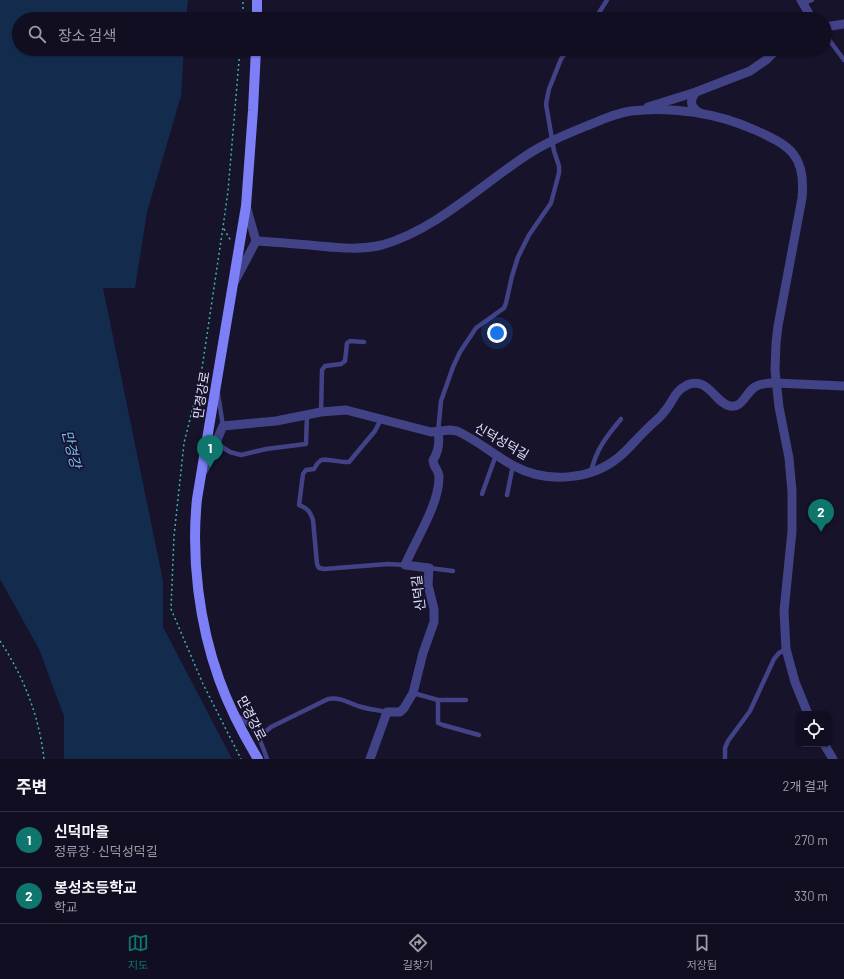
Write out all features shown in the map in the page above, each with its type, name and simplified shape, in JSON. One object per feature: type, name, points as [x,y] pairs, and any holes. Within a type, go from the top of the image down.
[{"type":"street","points":[[257,12],[258,0]]},
{"type":"street","points":[[805,1],[808,12]]},
{"type":"street","points":[[832,27],[844,24]]},
{"type":"street","name":"만경강로","points":[[256,56],[246,206],[197,499],[195,530],[198,589],[214,666],[226,697],[258,759]]},
{"type":"street","points":[[256,241],[356,248],[382,245],[411,233],[447,213],[524,156],[553,141],[615,115],[662,104],[750,71],[770,56]]},
{"type":"street","points":[[696,92],[692,97],[691,105],[694,110],[700,113]]},
{"type":"street","points":[[631,111],[669,110],[700,113],[739,124],[773,139],[790,150],[800,165],[803,185],[802,198],[778,326],[776,383],[789,458],[792,491],[792,531],[784,611],[786,648],[795,682],[807,711]]},
{"type":"street","points":[[233,284],[256,241],[246,206]]},
{"type":"street","name":"신덕성덕길","points":[[223,426],[276,421],[321,412],[346,410],[424,431],[457,431],[521,469],[546,476],[569,477],[591,472],[613,462],[621,456],[664,412],[674,396],[686,386],[693,383],[699,383],[728,406],[735,407],[751,389],[756,386],[776,383],[844,386]]},
{"type":"street","points":[[202,476],[223,426]]},
{"type":"street","name":"신덕길","points":[[387,712],[400,712],[413,693],[423,653],[434,622],[434,609],[428,585],[429,568],[405,564],[432,509],[438,488],[439,473],[433,464],[433,460],[440,442],[438,432]]},
{"type":"street","points":[[370,759],[387,712]]},
{"type":"street","points":[[826,747],[832,759]]},
{"type":"lane","points":[[599,12],[607,0]]},
{"type":"lane","points":[[832,44],[844,60]]},
{"type":"lane","points":[[438,432],[440,400],[460,352],[476,328],[504,308],[518,257],[529,235],[551,203],[559,173],[559,166],[546,104],[547,97],[563,56]]},
{"type":"lane","points":[[321,412],[322,370],[325,366],[341,364],[345,361],[346,343],[350,341],[364,342]]},
{"type":"lane","points":[[216,384],[223,426]]},
{"type":"lane","points":[[216,443],[230,452],[241,455],[266,449],[306,444],[306,415]]},
{"type":"lane","points":[[381,419],[375,431],[348,462],[342,463],[323,459],[318,461],[314,469],[306,470],[303,474],[298,505],[306,508],[311,513],[317,564],[319,568],[324,569],[405,564]]},
{"type":"lane","points":[[591,472],[594,459],[600,447],[622,419]]},
{"type":"lane","points":[[482,494],[496,455]]},
{"type":"lane","points":[[507,495],[513,465]]},
{"type":"lane","points":[[429,568],[453,571]]},
{"type":"lane","points":[[725,759],[725,748],[728,740],[750,711],[774,659],[786,648]]},
{"type":"lane","points":[[413,693],[438,700],[466,700]]},
{"type":"lane","points":[[259,737],[271,727],[328,699],[342,699],[363,708],[387,712]]},
{"type":"lane","points":[[438,700],[438,723],[479,735]]},
{"type":"lane","points":[[235,716],[245,720],[259,737],[267,759]]},
{"type":"path","points":[[243,0],[243,12]]},
{"type":"path","points":[[223,228],[238,251]]},
{"type":"path","points":[[0,641],[25,685],[34,708],[39,726],[44,759]]},
{"type":"water","name":"만경강","points":[[0,0],[188,0],[187,12],[12,12],[12,56],[184,56],[181,96],[147,212],[135,288],[103,288],[163,581],[163,627],[232,759],[64,759],[64,716],[39,649],[0,579]]},
{"type":"place","name":"신덕마을","points":[[210,468]]},
{"type":"place","name":"봉성초등학교","points":[[821,532]]}]
